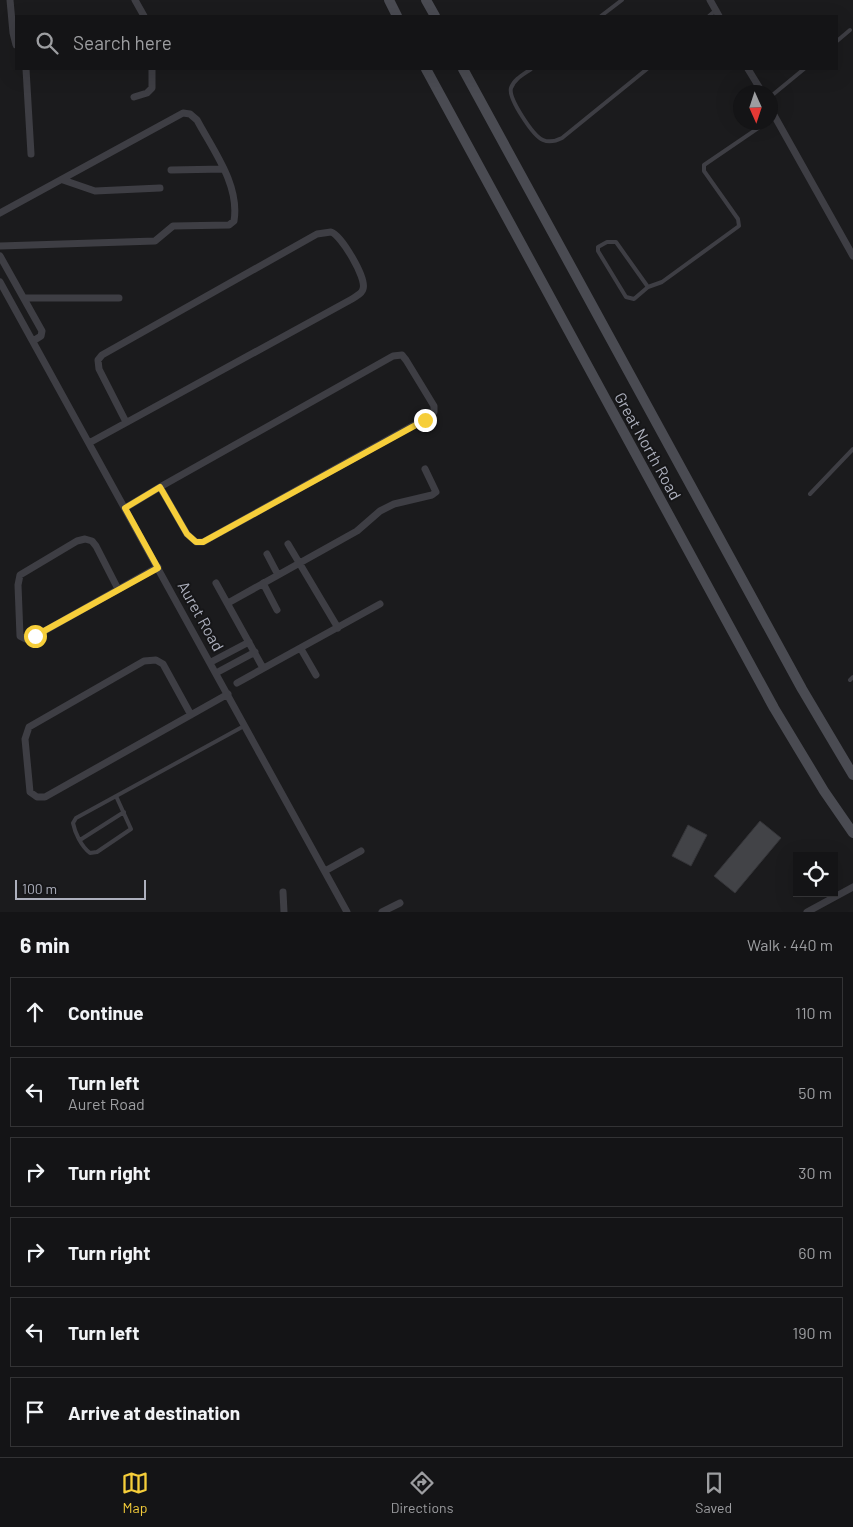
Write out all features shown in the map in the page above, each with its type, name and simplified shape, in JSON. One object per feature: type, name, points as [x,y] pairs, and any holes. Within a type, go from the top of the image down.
[{"type":"main road","points":[[389,0],[396,15]]},
{"type":"main road","points":[[426,0],[434,15]]},
{"type":"main road","name":"Great North Road","points":[[427,70],[774,708],[824,791],[853,833]]},
{"type":"main road","name":"Great North Road","points":[[464,70],[788,663],[853,776]]},
{"type":"street","points":[[10,0],[15,38]]},
{"type":"street","points":[[135,0],[143,15]]},
{"type":"street","points":[[710,0],[717,13]]},
{"type":"street","points":[[26,70],[31,154]]},
{"type":"street","points":[[134,97],[147,93],[152,88],[152,70]]},
{"type":"street","points":[[749,70],[758,85]]},
{"type":"street","points":[[0,213],[183,113],[190,114],[197,120],[224,169],[234,195],[235,219],[231,224],[173,226],[160,239],[155,241],[0,246]]},
{"type":"street","points":[[777,130],[853,256]]},
{"type":"street","points":[[171,170],[224,169]]},
{"type":"street","points":[[63,180],[94,190],[160,188]]},
{"type":"street","points":[[89,443],[360,293],[364,288],[362,277],[340,238],[331,232],[317,234],[100,356],[99,369],[126,422]]},
{"type":"street","points":[[0,256],[42,331],[41,336],[33,341]]},
{"type":"street","name":"Auret Road","points":[[0,282],[348,912]]},
{"type":"street","points":[[24,298],[119,298]]},
{"type":"street","points":[[125,508],[160,487],[393,356],[402,355],[434,406],[434,412],[425,420],[203,542],[196,542],[187,534],[160,487]]},
{"type":"street","points":[[228,603],[357,531],[387,507],[432,495],[436,492],[435,487],[425,469]]},
{"type":"street","points":[[118,589],[94,544],[85,539],[76,541],[20,575],[18,585],[20,636],[26,639],[32,638],[158,568]]},
{"type":"street","points":[[288,544],[338,628]]},
{"type":"street","points":[[267,554],[278,575]]},
{"type":"street","points":[[216,583],[263,668]]},
{"type":"street","points":[[263,583],[277,610]]},
{"type":"street","points":[[237,683],[380,604]]},
{"type":"street","points":[[211,662],[249,642]]},
{"type":"street","points":[[301,649],[316,676]]},
{"type":"street","points":[[216,673],[255,652]]},
{"type":"street","points":[[191,715],[163,664],[156,660],[144,661],[30,725],[24,739],[30,792],[37,797],[46,797],[191,715],[228,694]]},
{"type":"street","points":[[325,871],[361,851]]},
{"type":"street","points":[[807,912],[853,887]]},
{"type":"street","points":[[283,892],[284,912]]},
{"type":"street","points":[[382,912],[400,903]]},
{"type":"lane","points":[[602,15],[622,0]]},
{"type":"lane","points":[[838,40],[850,30]]},
{"type":"lane","points":[[530,70],[513,83],[510,95],[538,137],[543,140],[555,141],[606,104],[646,70]]},
{"type":"lane","points":[[778,90],[803,70]]},
{"type":"lane","points":[[648,287],[616,242],[607,242],[598,247],[598,252],[626,297],[634,299],[648,287],[662,282],[739,226],[738,219],[704,172],[704,165],[756,130]]},
{"type":"lane","points":[[810,494],[853,449]]},
{"type":"lane","points":[[116,796],[131,829],[128,833],[97,852],[90,853],[80,840],[73,823],[76,818],[245,725]]},
{"type":"lane","points":[[80,840],[124,812]]},
{"type":"building","points":[[760,821],[781,838],[735,893],[714,876]]},
{"type":"building","points":[[688,825],[707,835],[691,866],[672,856]]},
{"type":"route","points":[[35,636],[158,568],[125,508],[160,487],[187,534],[190,538],[200,543],[207,541],[425,420]]}]
